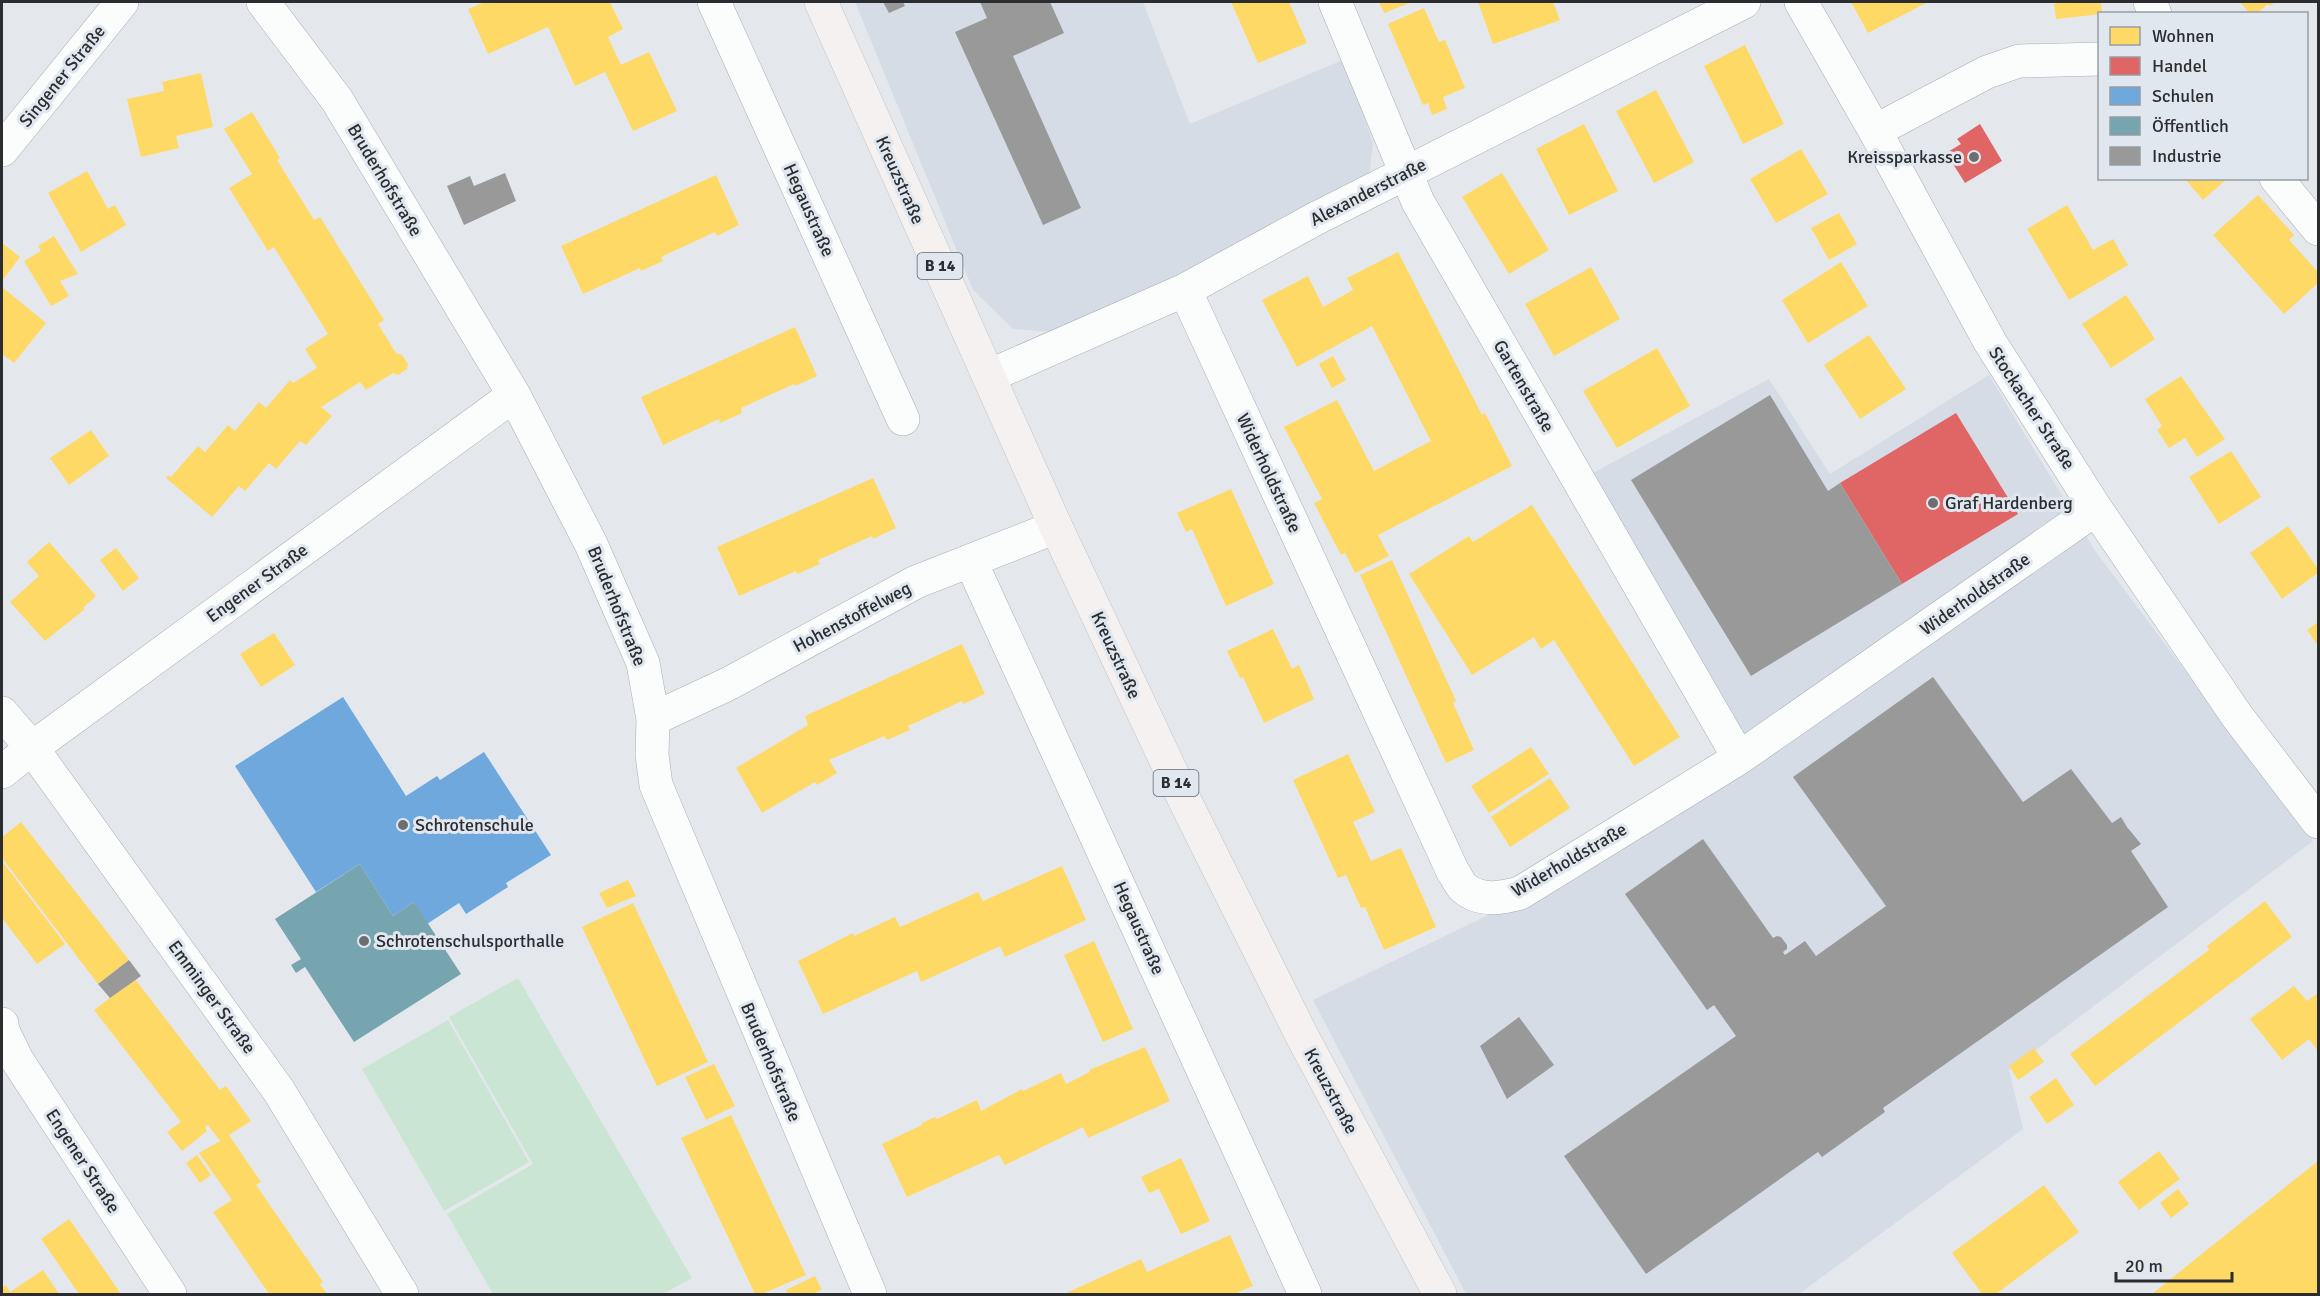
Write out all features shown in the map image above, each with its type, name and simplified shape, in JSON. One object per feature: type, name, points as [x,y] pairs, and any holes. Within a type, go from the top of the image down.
[{"type":"main road","name":"Kreuzstraße","points":[[821,2],[1056,527],[1186,803],[1286,1004],[1440,1294]]},
{"type":"street","name":"Singener Straße","points":[[2,150],[122,2]]},
{"type":"street","name":"Bruderhofstraße","points":[[263,2],[337,100],[514,395],[591,543],[643,663],[652,719],[652,754],[656,785],[870,1294]]},
{"type":"street","name":"Hegaustraße","points":[[714,2],[903,419]]},
{"type":"street","name":"Gartenstraße","points":[[1335,2],[1418,202],[1739,758]]},
{"type":"street","name":"Alexanderstraße","points":[[989,376],[1185,290],[1405,172],[1744,2]]},
{"type":"street","name":"Stockacher Straße","points":[[1801,2],[1875,131],[1990,342],[2096,509],[2237,716],[2319,822]]},
{"type":"street","points":[[1875,131],[1986,72],[2019,61],[2098,59]]},
{"type":"street","points":[[2278,180],[2319,229]]},
{"type":"street","name":"Widerholdstraße","points":[[1185,290],[1448,862],[1464,889],[1484,896],[1500,899],[1520,893],[1739,758],[2096,509]]},
{"type":"street","name":"Engener Straße","points":[[2,772],[514,395]]},
{"type":"street","name":"Hohenstoffelweg","points":[[652,719],[728,684],[916,582],[1056,527]]},
{"type":"street","name":"Hegaustraße","points":[[971,562],[1305,1294]]},
{"type":"street","name":"Emminger Straße","points":[[2,713],[32,748],[279,1091],[402,1294]]},
{"type":"street","name":"Engener Straße","points":[[2,1024],[17,1060],[170,1294]]},
{"type":"shaded area","points":[[855,2],[1143,2],[1190,124],[1345,59],[1373,143],[1369,177],[1066,333],[1013,329],[973,290]]},
{"type":"shaded area","points":[[1989,375],[2096,552],[2313,841],[2009,1070],[2023,1129],[1799,1294],[1466,1294],[1313,1000],[1515,902],[1742,768],[1587,476],[1769,379],[1830,474]]},
{"type":"green space","points":[[518,978],[692,1278],[663,1294],[493,1294],[447,1214],[533,1164],[449,1017]]},
{"type":"green space","points":[[448,1020],[529,1162],[444,1211],[362,1069]]},
{"type":"building: Wohnen","points":[[485,2],[610,2],[623,29],[608,37],[621,65],[649,52],[677,111],[633,131],[605,72],[575,86],[548,27],[488,54],[468,9]]},
{"type":"building: Wohnen","points":[[1231,2],[1289,2],[1307,43],[1258,63]]},
{"type":"building: Wohnen","points":[[1379,2],[1412,2],[1384,13]]},
{"type":"building: Wohnen","points":[[1478,2],[1553,2],[1560,20],[1493,44]]},
{"type":"building: Wohnen","points":[[1851,2],[1928,2],[1868,33]]},
{"type":"building: Wohnen","points":[[2101,2],[2102,12],[2098,12],[2098,14],[2056,19],[2054,4]]},
{"type":"building: Wohnen","points":[[2240,2],[2275,2],[2270,6],[2268,4],[2258,12],[2248,12]]},
{"type":"building: Wohnen","points":[[1424,8],[1439,42],[1445,40],[1465,88],[1443,97],[1447,109],[1432,115],[1428,103],[1423,105],[1388,24]]},
{"type":"building: Wohnen","points":[[1745,45],[1784,124],[1743,144],[1704,66]]},
{"type":"building: Wohnen","points":[[201,73],[213,127],[176,136],[179,148],[141,157],[127,99],[164,91],[162,82]]},
{"type":"building: Wohnen","points":[[1656,90],[1694,162],[1654,183],[1616,111]]},
{"type":"building: Wohnen","points":[[252,112],[280,158],[277,160],[314,220],[320,217],[384,320],[378,324],[396,353],[402,355],[408,364],[407,369],[398,375],[393,373],[366,390],[360,382],[321,407],[332,416],[306,445],[300,441],[276,469],[269,463],[245,491],[239,486],[212,517],[166,478],[168,475],[171,477],[198,446],[205,452],[228,425],[235,431],[259,402],[266,408],[290,380],[293,383],[317,368],[305,349],[328,334],[274,247],[268,251],[229,188],[252,174],[224,129]]},
{"type":"building: Wohnen","points":[[1584,124],[1618,191],[1569,215],[1536,149]]},
{"type":"building: Wohnen","points":[[1801,149],[1828,194],[1776,223],[1750,179]]},
{"type":"building: Wohnen","points":[[87,171],[108,209],[115,205],[126,225],[81,252],[48,193]]},
{"type":"building: Wohnen","points":[[1502,173],[1549,250],[1509,274],[1462,197]]},
{"type":"building: Wohnen","points":[[716,175],[739,225],[717,236],[715,232],[661,257],[663,261],[641,271],[640,268],[583,294],[561,246]]},
{"type":"building: Wohnen","points":[[2186,180],[2226,180],[2203,200]]},
{"type":"building: Wohnen","points":[[2258,195],[2294,235],[2289,240],[2318,272],[2318,283],[2284,314],[2213,235]]},
{"type":"building: Wohnen","points":[[2067,205],[2093,250],[2113,239],[2128,265],[2069,300],[2027,229]]},
{"type":"building: Wohnen","points":[[1839,213],[1857,244],[1829,260],[1811,228]]},
{"type":"building: Wohnen","points":[[54,236],[78,274],[60,281],[69,296],[51,306],[24,261],[41,251],[38,246]]},
{"type":"building: Wohnen","points":[[2,243],[20,257],[2,281]]},
{"type":"building: Wohnen","points":[[1398,252],[1482,415],[1485,413],[1512,466],[1378,535],[1389,556],[1355,573],[1345,553],[1341,555],[1314,503],[1322,499],[1284,427],[1337,400],[1374,471],[1431,441],[1372,326],[1297,367],[1262,300],[1308,276],[1323,307],[1353,290],[1347,278]]},
{"type":"building: Wohnen","points":[[1841,262],[1868,306],[1808,343],[1782,300]]},
{"type":"building: Wohnen","points":[[1591,267],[1620,319],[1554,356],[1525,304]]},
{"type":"building: Wohnen","points":[[2,287],[46,323],[14,363],[2,354]]},
{"type":"building: Wohnen","points":[[2126,295],[2155,339],[2111,368],[2082,324]]},
{"type":"building: Wohnen","points":[[795,327],[817,376],[741,408],[742,413],[720,423],[719,419],[663,445],[641,397]]},
{"type":"building: Wohnen","points":[[1869,335],[1906,389],[1860,419],[1824,365]]},
{"type":"building: Wohnen","points":[[1657,348],[1690,406],[1617,448],[1583,391]]},
{"type":"building: Wohnen","points":[[1333,356],[1346,380],[1332,388],[1319,364]]},
{"type":"building: Wohnen","points":[[2181,376],[2225,439],[2197,457],[2185,438],[2169,448],[2157,430],[2162,426],[2145,399]]},
{"type":"building: Wohnen","points":[[91,430],[109,456],[69,485],[50,458]]},
{"type":"building: Wohnen","points":[[2231,451],[2261,497],[2219,524],[2189,477]]},
{"type":"building: Wohnen","points":[[873,478],[896,528],[818,560],[820,564],[797,574],[796,571],[739,596],[717,547]]},
{"type":"building: Wohnen","points":[[1231,489],[1274,584],[1226,606],[1192,529],[1186,532],[1177,513]]},
{"type":"building: Wohnen","points":[[1532,505],[1680,737],[1634,766],[1554,640],[1541,649],[1534,637],[1472,675],[1409,574],[1469,536],[1473,542]]},
{"type":"building: Wohnen","points":[[2288,526],[2318,569],[2318,573],[2282,599],[2250,553]]},
{"type":"building: Wohnen","points":[[49,542],[96,596],[83,608],[85,609],[45,641],[10,602],[39,576],[27,562]]},
{"type":"building: Wohnen","points":[[116,548],[139,578],[123,591],[100,560]]},
{"type":"building: Wohnen","points":[[1392,560],[1456,701],[1453,703],[1474,750],[1446,763],[1360,575]]},
{"type":"building: Wohnen","points":[[2318,622],[2318,646],[2307,630]]},
{"type":"building: Wohnen","points":[[1273,629],[1292,669],[1299,665],[1314,699],[1264,723],[1243,677],[1240,678],[1227,651]]},
{"type":"building: Wohnen","points":[[274,633],[295,665],[261,687],[240,654]]},
{"type":"building: Wohnen","points":[[962,644],[985,694],[963,704],[962,701],[908,726],[910,730],[887,740],[884,736],[829,760],[837,773],[817,785],[815,782],[762,813],[736,768],[808,725],[805,716]]},
{"type":"building: Wohnen","points":[[1531,747],[1549,774],[1489,813],[1471,786]]},
{"type":"building: Wohnen","points":[[1348,754],[1375,812],[1353,822],[1371,861],[1401,848],[1436,927],[1384,950],[1365,907],[1361,908],[1346,875],[1338,878],[1293,780]]},
{"type":"building: Wohnen","points":[[1550,778],[1570,808],[1510,847],[1491,817]]},
{"type":"building: Wohnen","points":[[21,822],[129,960],[98,984],[2,858],[2,837]]},
{"type":"building: Wohnen","points":[[2,861],[65,944],[37,964],[2,918]]},
{"type":"building: Wohnen","points":[[1062,866],[1086,920],[1005,957],[1000,946],[921,982],[917,971],[823,1014],[798,961],[853,933],[854,936],[895,917],[900,927],[978,892],[983,901]]},
{"type":"building: Wohnen","points":[[628,880],[636,896],[607,908],[599,893]]},
{"type":"building: Wohnen","points":[[2265,901],[2292,937],[2095,1086],[2070,1054],[2209,950],[2207,946]]},
{"type":"building: Wohnen","points":[[633,903],[708,1062],[657,1086],[582,927]]},
{"type":"building: Wohnen","points":[[1094,941],[1133,1029],[1103,1042],[1064,955]]},
{"type":"building: Wohnen","points":[[135,979],[220,1090],[226,1086],[251,1121],[229,1135],[261,1182],[256,1185],[323,1282],[320,1284],[327,1294],[269,1294],[213,1212],[232,1200],[199,1153],[220,1141],[208,1125],[205,1127],[207,1131],[182,1151],[167,1132],[181,1122],[94,1010]]},
{"type":"building: Wohnen","points":[[2294,986],[2307,1001],[2318,993],[2318,1051],[2309,1039],[2282,1060],[2250,1019]]},
{"type":"building: Wohnen","points":[[1145,1047],[1170,1101],[1088,1138],[1083,1127],[1005,1165],[999,1155],[907,1197],[882,1144],[922,1123],[935,1117],[937,1119],[977,1100],[981,1111],[1022,1089],[1023,1091],[1061,1073],[1066,1084],[1090,1072],[1089,1070]]},
{"type":"building: Wohnen","points":[[2034,1048],[2044,1062],[2018,1080],[2009,1066]]},
{"type":"building: Wohnen","points":[[714,1064],[735,1106],[706,1120],[685,1077]]},
{"type":"building: Wohnen","points":[[2056,1078],[2074,1105],[2047,1124],[2029,1097]]},
{"type":"building: Wohnen","points":[[731,1115],[806,1275],[762,1294],[755,1294],[681,1138]]},
{"type":"building: Wohnen","points":[[2159,1151],[2180,1179],[2139,1210],[2118,1182]]},
{"type":"building: Wohnen","points":[[197,1155],[211,1175],[200,1183],[186,1163]]},
{"type":"building: Wohnen","points":[[1181,1158],[1210,1221],[1181,1234],[1159,1189],[1149,1193],[1141,1177]]},
{"type":"building: Wohnen","points":[[2318,1161],[2318,1294],[2152,1294],[2203,1253]]},
{"type":"building: Wohnen","points":[[2044,1185],[2079,1232],[1996,1294],[1982,1294],[1952,1253]]},
{"type":"building: Wohnen","points":[[2178,1189],[2189,1204],[2171,1218],[2160,1203]]},
{"type":"building: Wohnen","points":[[69,1219],[121,1294],[79,1294],[41,1239]]},
{"type":"building: Wohnen","points":[[1230,1235],[1253,1286],[1234,1294],[1064,1294],[1141,1259],[1147,1272]]},
{"type":"building: Wohnen","points":[[43,1270],[59,1294],[2,1294],[2,1288],[6,1285],[10,1292]]},
{"type":"building: Wohnen","points":[[815,1276],[822,1290],[813,1294],[788,1294],[786,1290]]},
{"type":"building: Handel","name":"Kreissparkasse","points":[[1980,124],[2002,161],[1965,183],[1946,153],[1961,144],[1957,139]]},
{"type":"building: Handel","points":[[1956,413],[2018,514],[1902,584],[1840,483]]},
{"type":"building: Schulen","name":"Schrotenschule","points":[[343,697],[406,796],[437,776],[440,780],[484,752],[551,855],[506,883],[508,887],[466,914],[459,903],[427,924],[414,902],[393,916],[360,864],[316,892],[235,766]]},
{"type":"building: Öffentlich","name":"Schrotenschulsporthalle","points":[[360,864],[393,916],[414,902],[461,974],[354,1042],[305,967],[296,973],[291,965],[301,959],[275,919]]},
{"type":"building: Industrie","points":[[883,2],[903,2],[905,6],[889,13]]},
{"type":"building: Industrie","points":[[980,2],[1050,2],[1064,33],[1013,56],[1081,208],[1043,225],[955,32],[987,18]]},
{"type":"building: Industrie","points":[[505,173],[516,201],[464,225],[447,186],[470,176],[474,186]]},
{"type":"building: Industrie","points":[[1770,395],[1828,491],[1840,483],[1902,584],[1751,676],[1631,480]]},
{"type":"building: Industrie","points":[[1933,677],[2023,802],[2071,769],[2112,823],[2121,817],[2141,844],[2131,851],[2168,907],[1883,1108],[1885,1112],[1822,1157],[1818,1152],[1646,1274],[1564,1156],[1736,1036],[1714,1005],[1707,1010],[1625,894],[1703,839],[1773,938],[1781,937],[1787,945],[1787,949],[1783,952],[1785,955],[1805,941],[1816,956],[1886,906],[1793,777]]},
{"type":"building: Industrie","points":[[129,960],[141,976],[110,998],[98,984]]},
{"type":"building: Industrie","points":[[1519,1017],[1554,1065],[1507,1099],[1480,1046]]},
{"type":"place","name":"Kreissparkasse","points":[[1974,157]]},
{"type":"place","name":"Graf Hardenberg","points":[[1933,503]]},
{"type":"place","name":"Schrotenschule","points":[[403,825]]},
{"type":"place","name":"Schrotenschulsporthalle","points":[[364,941]]}]
